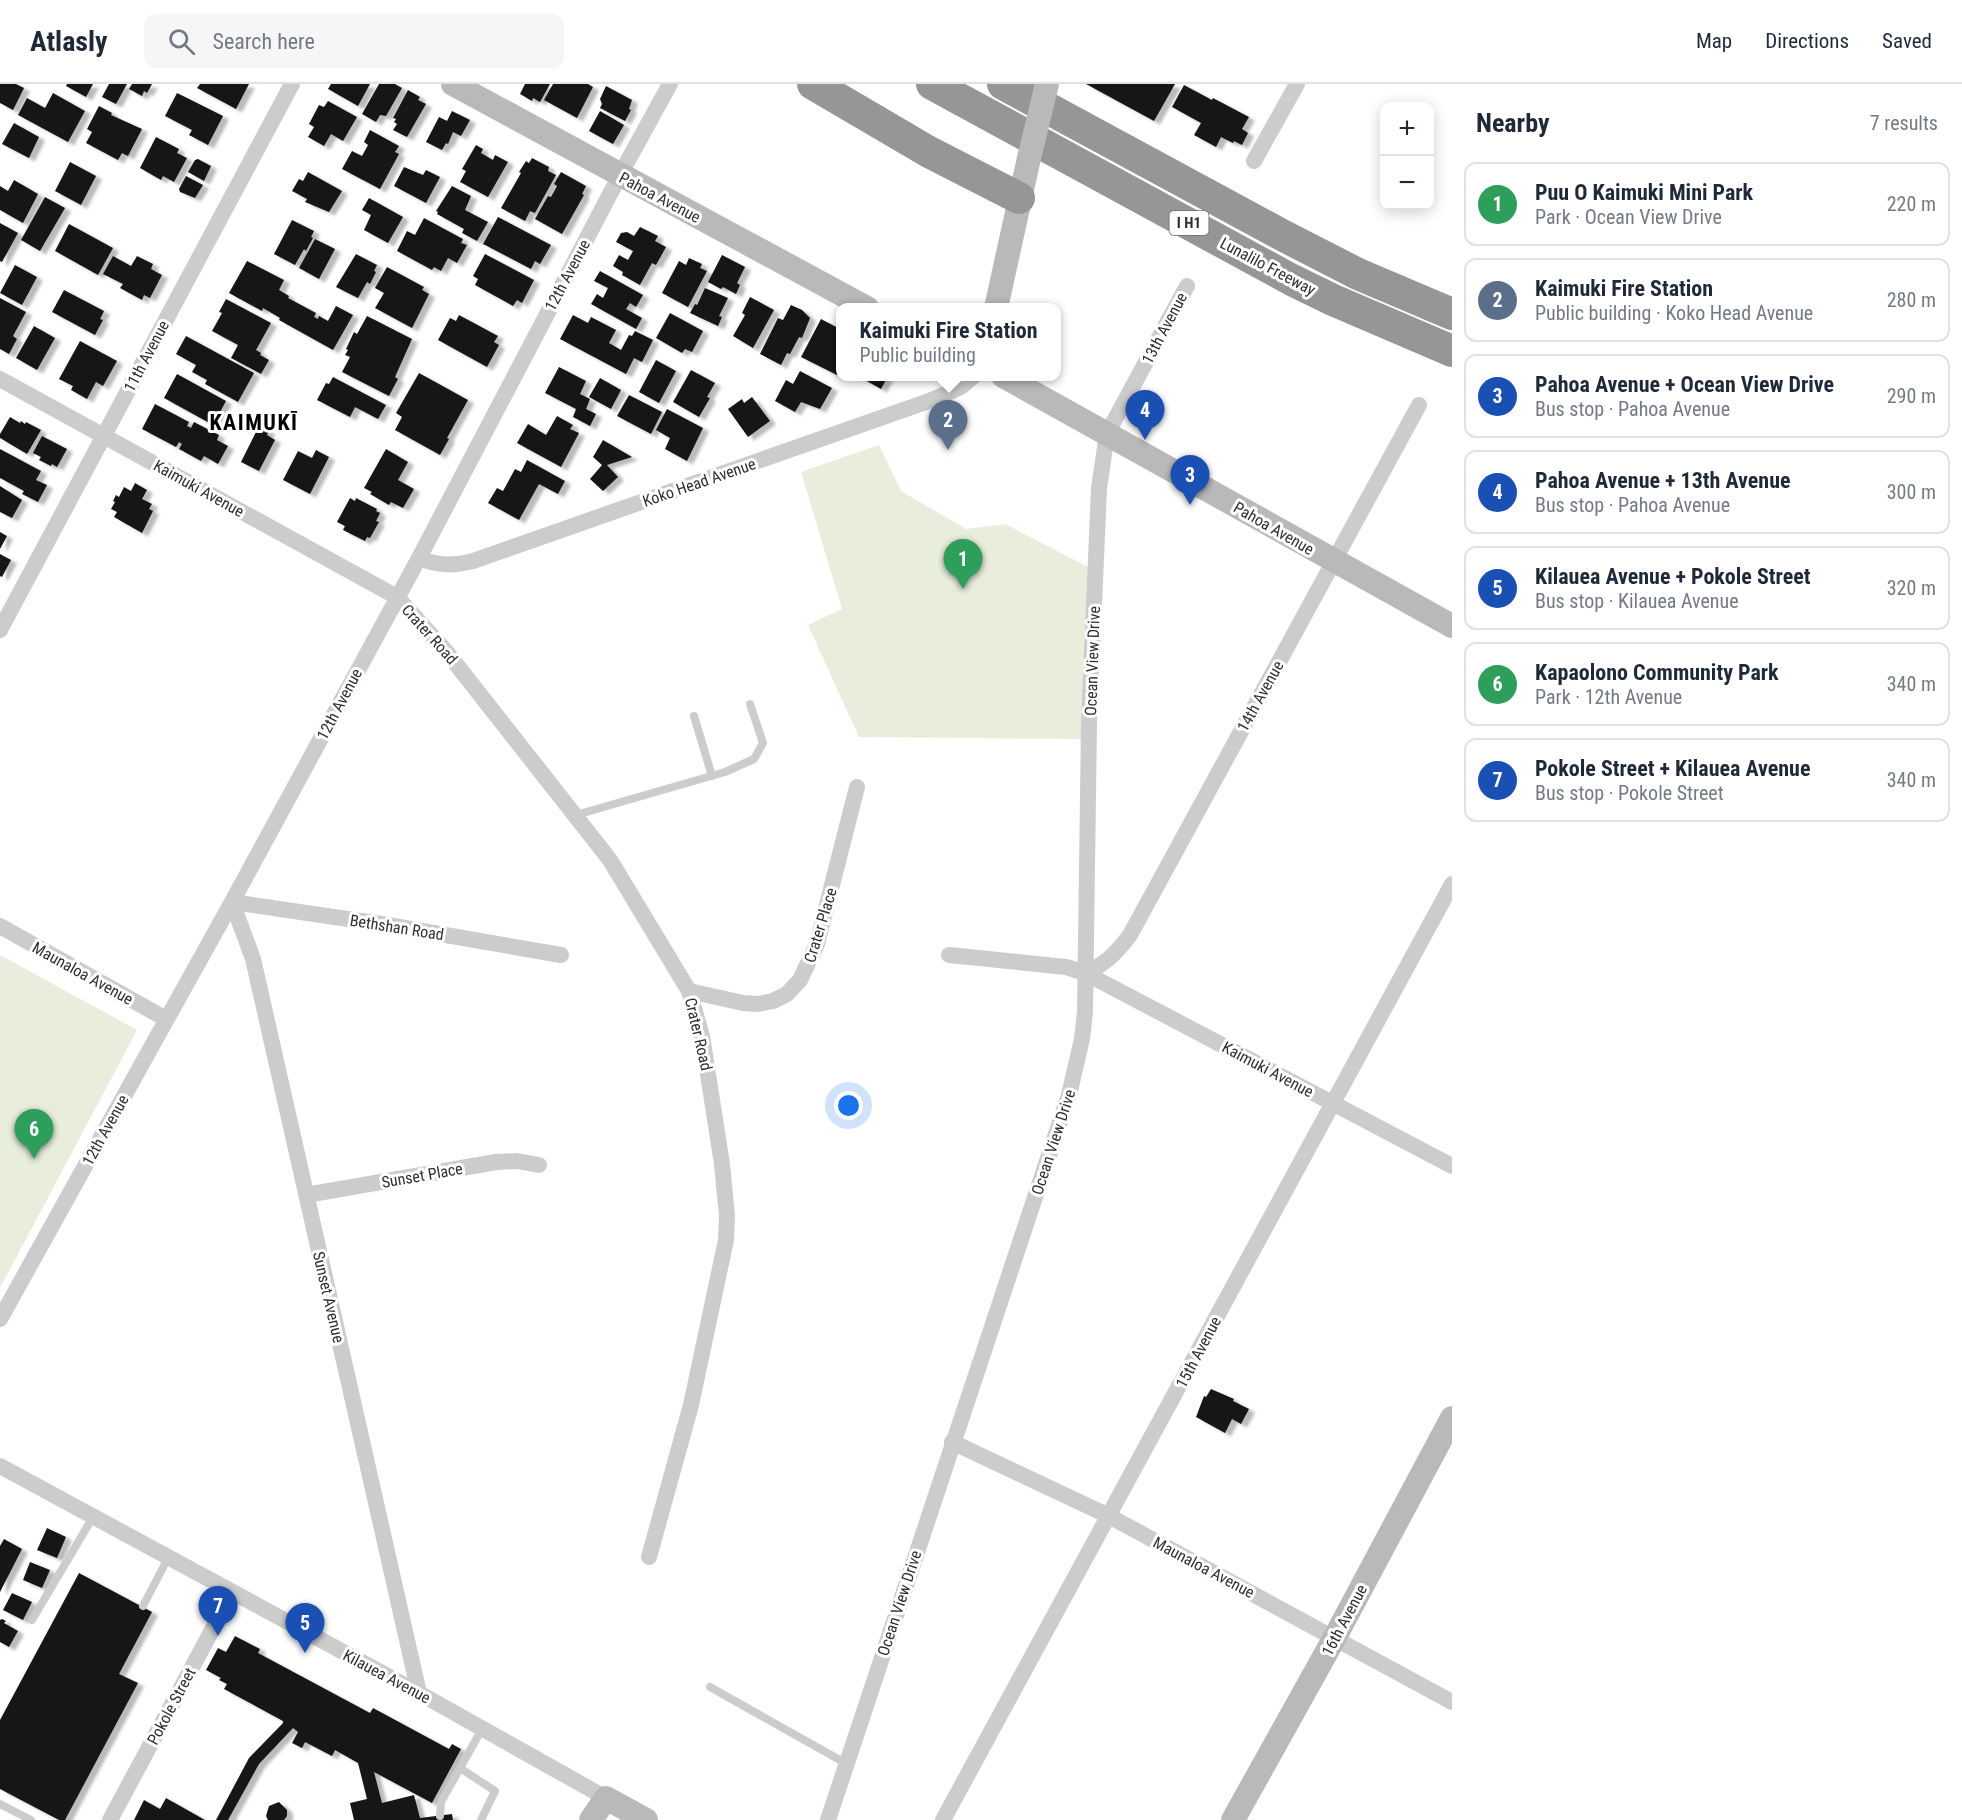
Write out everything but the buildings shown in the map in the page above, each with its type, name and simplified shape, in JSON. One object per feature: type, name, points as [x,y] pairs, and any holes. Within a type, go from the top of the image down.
[{"type":"highway","points":[[813,84],[929,152],[1019,198]]},
{"type":"highway","name":"Lunalilo Freeway","points":[[932,84],[1292,280],[1452,351]]},
{"type":"highway","name":"Lunalilo Freeway","points":[[1003,84],[1358,274],[1452,314]]},
{"type":"street","name":"11th Avenue","points":[[0,630],[292,84]]},
{"type":"street","name":"Pahoa Avenue","points":[[453,84],[858,303]]},
{"type":"street","name":"12th Avenue","points":[[0,1319],[232,902],[670,84]]},
{"type":"street","points":[[997,303],[1019,198],[1047,84]]},
{"type":"street","points":[[1254,161],[1297,84]]},
{"type":"street","name":"13th Avenue","points":[[1107,434],[1187,286]]},
{"type":"street","name":"Kaimuki Avenue","points":[[0,379],[397,597]]},
{"type":"street","name":"Koko Head Avenue","points":[[418,558],[445,566],[473,561],[937,397],[961,387],[968,381]]},
{"type":"street","name":"Pahoa Avenue","points":[[1012,381],[1333,562],[1452,626]]},
{"type":"street","name":"14th Avenue","points":[[1085,973],[1100,967],[1113,956],[1130,934],[1419,405]]},
{"type":"street","name":"Ocean View Drive","points":[[828,1820],[1069,1095],[1076,1067],[1084,1021],[1089,723],[1099,488],[1107,434]]},
{"type":"street","name":"Crater Road","points":[[397,597],[467,676],[610,860],[689,991],[702,1036],[722,1164],[728,1216],[726,1240],[692,1405],[649,1557]]},
{"type":"street","name":"Crater Place","points":[[689,991],[758,1004],[773,1002],[788,994],[800,980],[817,944],[857,787]]},
{"type":"street","name":"15th Avenue","points":[[942,1820],[1452,884]]},
{"type":"street","name":"Bethshan Road","points":[[232,902],[382,924],[561,955]]},
{"type":"street","name":"Sunset Avenue","points":[[232,902],[253,958],[419,1694]]},
{"type":"street","name":"Maunaloa Avenue","points":[[0,926],[166,1019]]},
{"type":"street","name":"Kaimuki Avenue","points":[[949,955],[1066,967],[1085,973],[1452,1166]]},
{"type":"street","name":"Sunset Place","points":[[306,1195],[496,1162],[517,1161],[539,1165]]},
{"type":"street","name":"16th Avenue","points":[[1233,1820],[1335,1637],[1452,1418]]},
{"type":"street","name":"Maunaloa Avenue","points":[[952,1442],[1109,1516],[1452,1702]]},
{"type":"street","name":"Kilauea Avenue","points":[[0,1466],[646,1820]]},
{"type":"street","name":"Pokole Street","points":[[110,1820],[232,1593]]},
{"type":"street","points":[[591,1820],[606,1798]]},
{"type":"lane","points":[[576,816],[712,776],[754,759],[763,743],[750,704]]},
{"type":"lane","points":[[694,716],[712,776]]},
{"type":"lane","points":[[32,1620],[93,1517]]},
{"type":"lane","points":[[143,1606],[168,1558]]},
{"type":"lane","points":[[710,1687],[846,1764]]},
{"type":"lane","points":[[440,1816],[441,1802],[482,1729]]},
{"type":"lane","points":[[460,1768],[495,1791],[481,1820]]},
{"type":"lane","points":[[0,1804],[31,1820]]},
{"type":"green space","points":[[879,445],[901,491],[966,529],[1005,524],[1090,568],[1083,739],[859,737],[808,625],[842,609],[801,472]]},
{"type":"green space","points":[[0,955],[137,1030],[0,1288]]},
{"type":"place","name":"Pahoa Avenue + 13th Avenue","points":[[1145,440]]},
{"type":"place","name":"Kaimuki Fire Station","points":[[948,450]]},
{"type":"place","name":"Pahoa Avenue + Ocean View Drive","points":[[1190,505]]},
{"type":"place","name":"Puu O Kaimuki Mini Park","points":[[963,589]]},
{"type":"place","name":"Kapaolono Community Park","points":[[34,1159]]},
{"type":"place","name":"Pokole Street + Kilauea Avenue","points":[[218,1636]]},
{"type":"place","name":"Kilauea Avenue + Pokole Street","points":[[305,1653]]},
{"type":"district","name":"KAIMUKĪ","points":[[254,422]]}]
